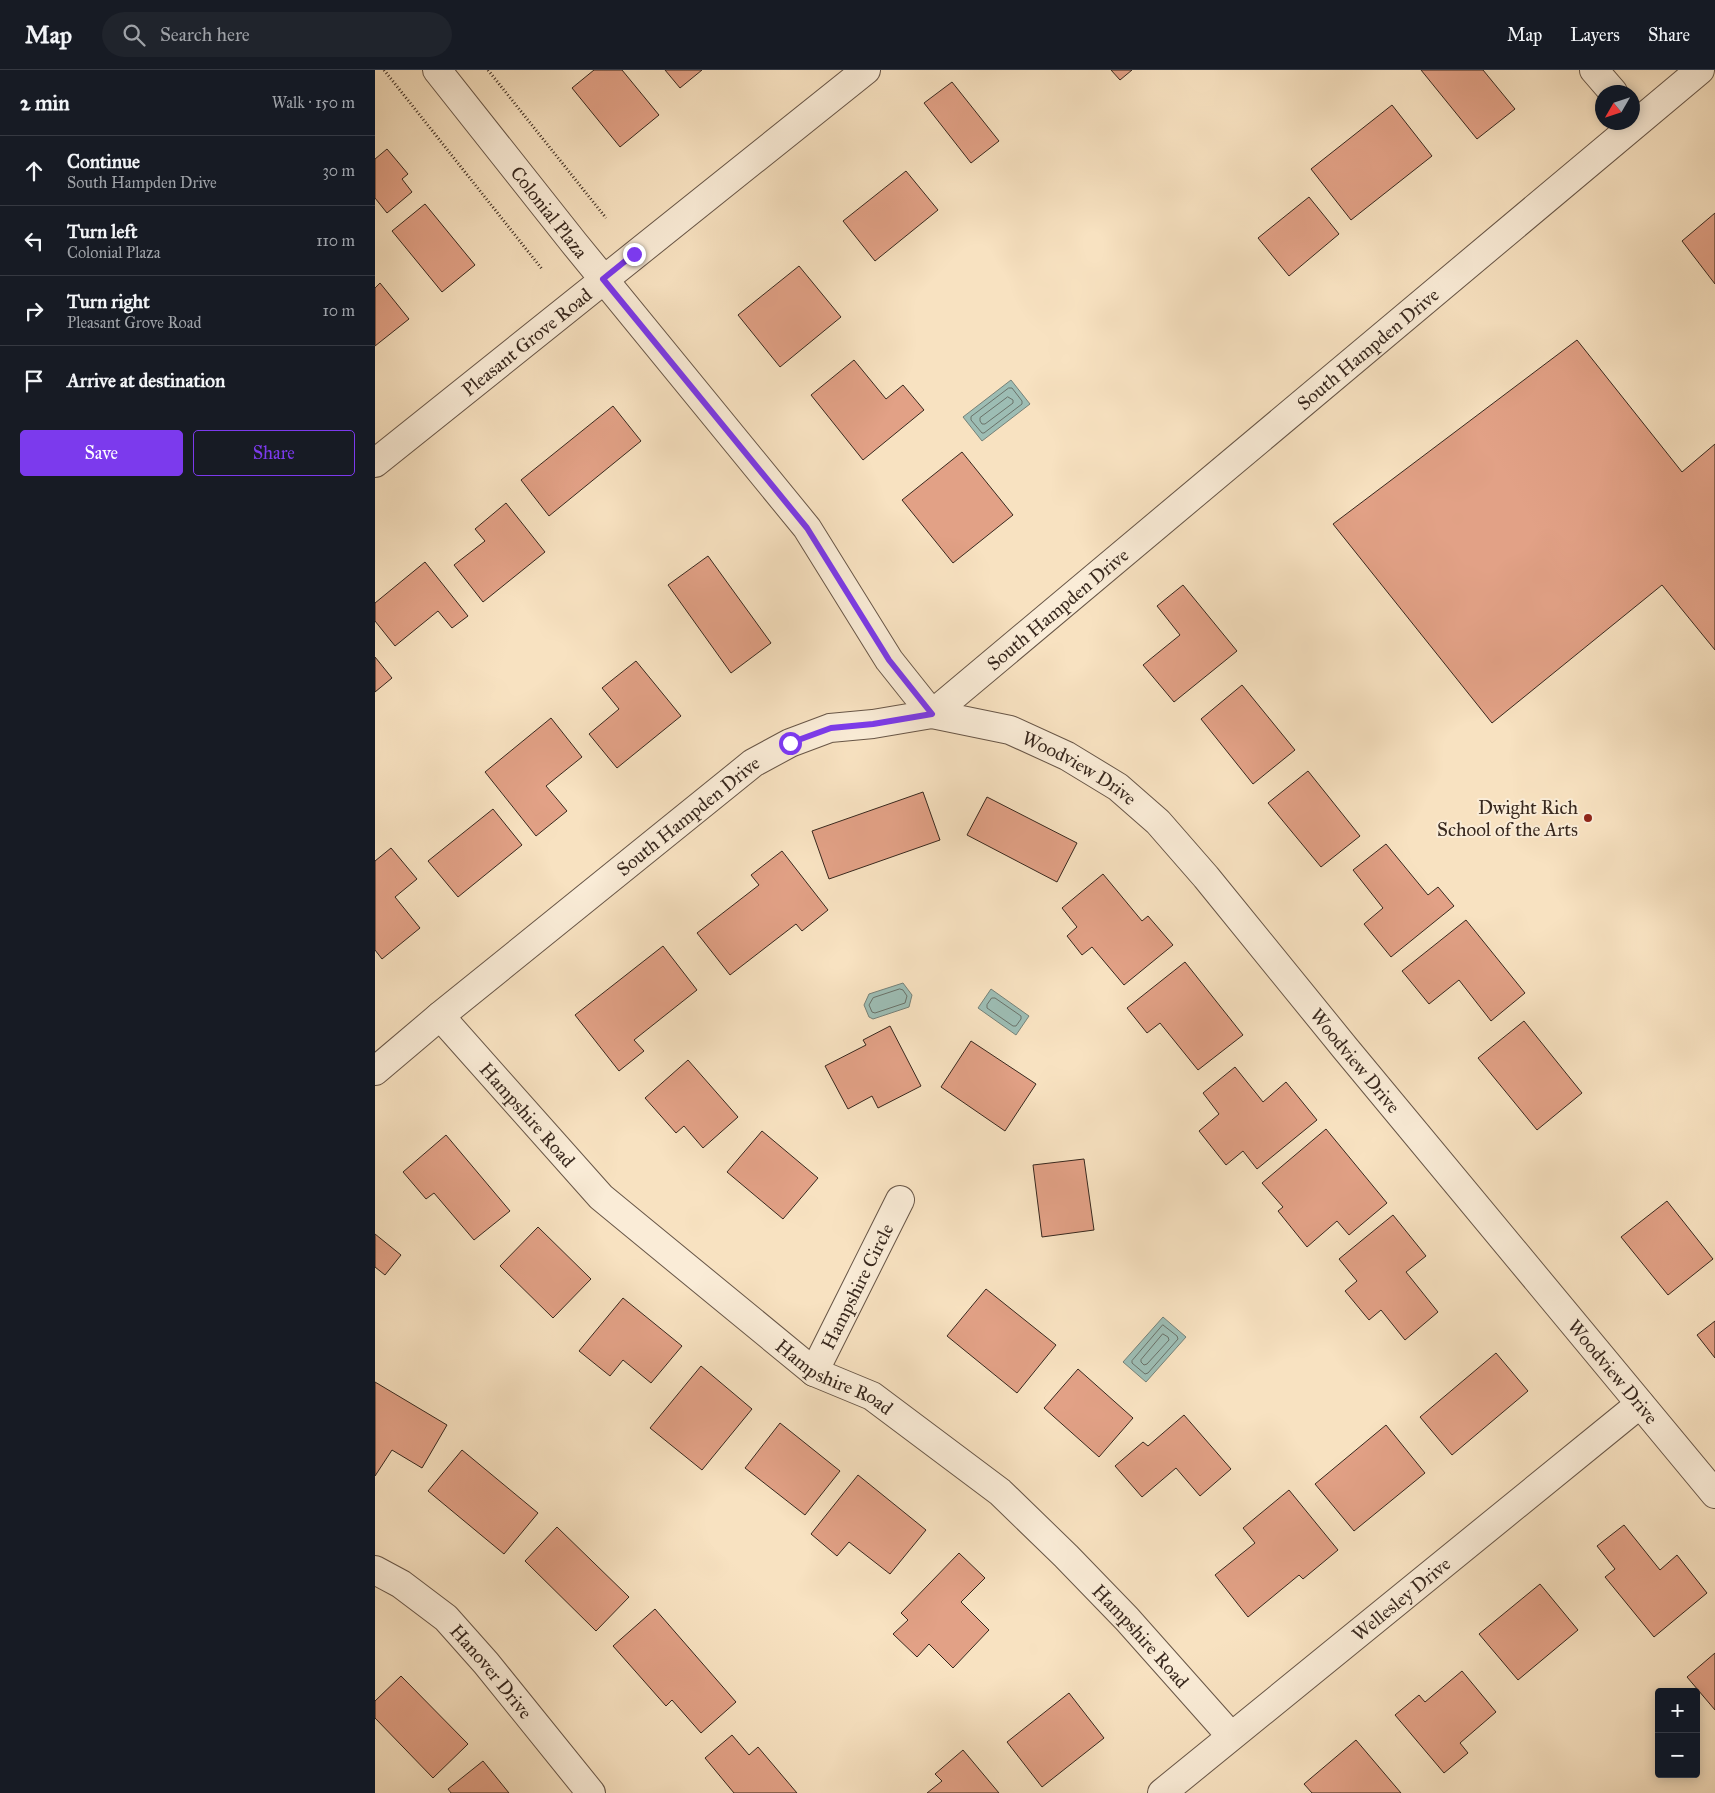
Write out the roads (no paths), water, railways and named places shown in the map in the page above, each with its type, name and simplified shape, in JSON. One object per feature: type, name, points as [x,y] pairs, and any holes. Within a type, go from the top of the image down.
[{"type":"street","name":"Colonial Plaza","points":[[437,70],[603,279],[807,528],[889,660],[932,714]]},
{"type":"street","name":"Pleasant Grove Road","points":[[375,463],[866,70]]},
{"type":"street","points":[[1594,70],[1607,85]]},
{"type":"street","name":"South Hampden Drive","points":[[1640,115],[1700,70]]},
{"type":"street","name":"South Hampden Drive","points":[[375,1071],[440,1016],[753,763],[790,743],[831,728],[873,724],[932,714],[1622,130]]},
{"type":"street","name":"Woodview Drive","points":[[932,714],[1010,730],[1067,756],[1118,787],[1158,822],[1207,877],[1715,1494]]},
{"type":"street","name":"Hampshire Road","points":[[440,1016],[601,1197],[814,1372],[872,1396],[1000,1492],[1127,1619],[1231,1736]]},
{"type":"street","name":"Hampshire Circle","points":[[814,1372],[900,1200]]},
{"type":"street","name":"Wellesley Drive","points":[[1162,1793],[1640,1404]]},
{"type":"street","name":"Hanover Drive","points":[[375,1570],[401,1584],[446,1618],[486,1663],[591,1793]]},
{"type":"water","points":[[1011,380],[1030,404],[982,441],[963,417]]},
{"type":"water","points":[[903,983],[912,995],[909,1007],[873,1019],[869,1017],[864,1005],[869,994]]},
{"type":"water","points":[[991,989],[1029,1016],[1016,1035],[978,1008]]},
{"type":"water","points":[[1163,1317],[1186,1337],[1146,1382],[1123,1362]]},
{"type":"place","name":"Dwight Rich School of the Arts","points":[[1588,818]]}]
